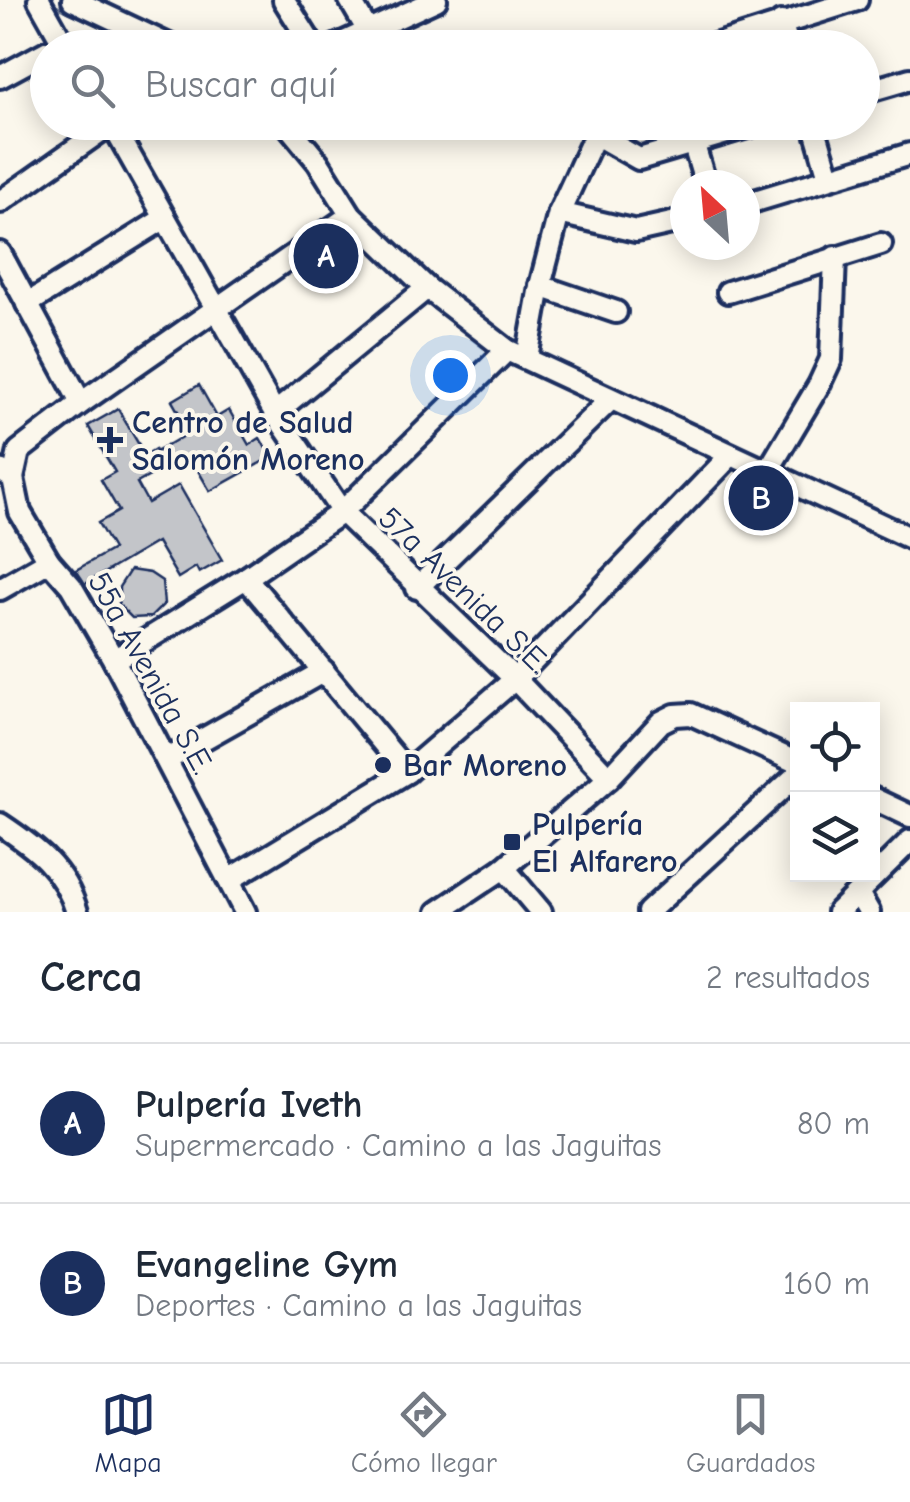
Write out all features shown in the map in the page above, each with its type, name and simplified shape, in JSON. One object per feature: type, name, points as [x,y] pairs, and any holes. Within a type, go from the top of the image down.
[{"type":"street","points":[[39,0],[52,30]]},
{"type":"street","points":[[72,0],[136,30]]},
{"type":"street","points":[[284,0],[303,30]]},
{"type":"street","points":[[350,0],[367,30]]},
{"type":"street","points":[[370,30],[436,0]]},
{"type":"street","points":[[758,30],[857,0]]},
{"type":"street","points":[[781,22],[783,30]]},
{"type":"street","points":[[0,77],[30,60]]},
{"type":"street","points":[[880,87],[910,78]]},
{"type":"street","points":[[0,202],[87,140]]},
{"type":"street","name":"57a Avenida S.E.","points":[[121,140],[274,413],[342,512],[515,679],[609,778]]},
{"type":"street","points":[[300,140],[351,214],[426,288],[517,354],[910,538]]},
{"type":"street","points":[[114,660],[246,578],[342,512],[517,354],[559,213],[592,140]]},
{"type":"street","points":[[614,140],[639,159],[676,140]]},
{"type":"street","points":[[692,140],[701,170]]},
{"type":"street","points":[[818,140],[830,177]]},
{"type":"street","points":[[760,199],[910,154]]},
{"type":"street","points":[[559,213],[636,230],[670,223]]},
{"type":"street","points":[[6,474],[19,451],[81,403],[351,214]]},
{"type":"street","points":[[28,304],[165,218]]},
{"type":"street","points":[[728,292],[881,244]]},
{"type":"street","points":[[0,254],[81,403]]},
{"type":"street","points":[[769,469],[832,358],[836,257]]},
{"type":"street","points":[[540,286],[616,312]]},
{"type":"street","points":[[274,413],[426,288]]},
{"type":"street","points":[[418,588],[610,400]]},
{"type":"street","points":[[229,880],[407,772],[515,679],[731,455]]},
{"type":"street","name":"55a Avenida S.E.","points":[[6,474],[20,512],[49,561],[72,586],[114,660],[245,912]]},
{"type":"street","points":[[0,589],[49,561]]},
{"type":"street","points":[[246,578],[407,772]]},
{"type":"street","points":[[168,760],[324,672]]},
{"type":"street","points":[[438,912],[504,868],[609,778],[661,722],[675,715],[691,714],[790,759]]},
{"type":"street","points":[[648,912],[790,781]]},
{"type":"street","points":[[880,802],[910,816]]},
{"type":"street","points":[[0,824],[40,851],[66,885],[77,912]]},
{"type":"street","points":[[838,912],[910,841]]},
{"type":"street","points":[[504,868],[542,912]]},
{"type":"street","points":[[858,893],[869,912]]},
{"type":"shaded area","points":[[645,140],[674,140],[648,149]]},
{"type":"building","points":[[199,385],[217,417],[229,410],[249,445],[260,438],[271,457],[210,491],[189,455],[137,483],[148,503],[179,485],[222,560],[199,573],[196,567],[178,578],[157,542],[85,584],[76,570],[113,549],[98,523],[119,511],[101,480],[115,472],[88,426],[118,409],[145,455],[155,449],[156,452],[190,432],[172,401]]},
{"type":"building","points":[[764,485],[780,493],[753,513],[743,503]]},
{"type":"building","points":[[130,570],[150,573],[162,581],[164,604],[151,617],[132,618],[119,605],[119,587]]},
{"type":"waterway","points":[[51,3],[108,30]]},
{"type":"place","name":"Pulpería Iveth","points":[[326,256]]},
{"type":"place","name":"Centro de Salud Salomón Moreno","points":[[110,440]]},
{"type":"place","name":"Evangeline Gym","points":[[761,498]]},
{"type":"place","name":"Bar Moreno","points":[[383,765]]},
{"type":"place","name":"Pulpería El Alfarero","points":[[512,842]]}]
